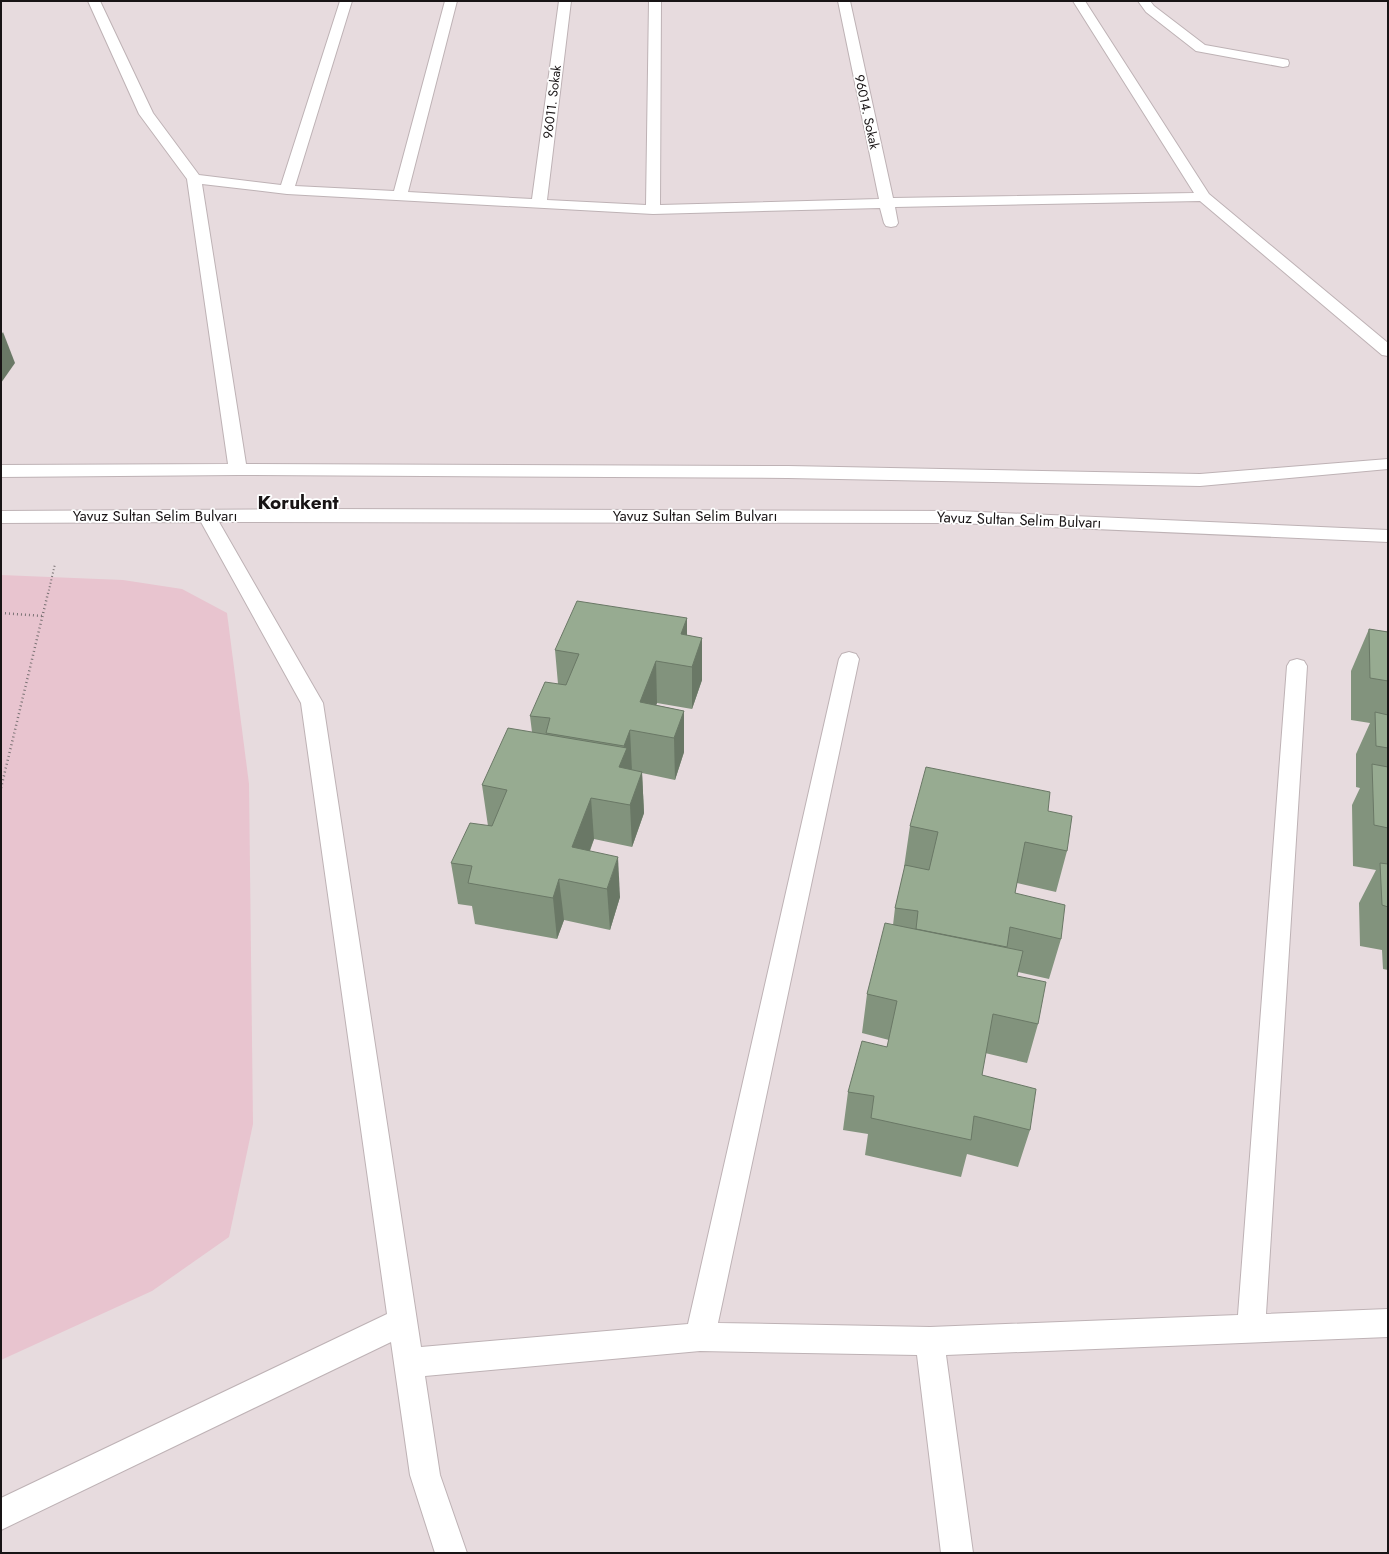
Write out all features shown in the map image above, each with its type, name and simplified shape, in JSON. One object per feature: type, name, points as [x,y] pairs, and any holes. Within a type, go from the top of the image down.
[{"type":"street","points":[[94,1],[146,114],[194,179],[238,469]]},
{"type":"street","points":[[287,190],[346,1]]},
{"type":"street","points":[[400,196],[451,1]]},
{"type":"street","name":"96011. Sokak","points":[[539,203],[565,1]]},
{"type":"street","points":[[653,210],[655,1]]},
{"type":"street","name":"96014. Sokak","points":[[844,1],[891,223]]},
{"type":"street","points":[[1079,1],[1204,198],[1388,351]]},
{"type":"street","points":[[1144,1],[1150,9],[1201,48],[1283,63]]},
{"type":"street","points":[[194,179],[287,190],[653,210],[886,203],[1204,198]]},
{"type":"street","points":[[1,471],[238,469],[788,472],[1200,480],[1388,464]]},
{"type":"street","points":[[207,516],[312,704],[425,1476],[451,1553]]},
{"type":"street","name":"Yavuz Sultan Selim Bulvarı","points":[[1,517],[958,517],[1388,536]]},
{"type":"street","points":[[700,1337],[849,659]]},
{"type":"street","points":[[1251,1328],[1297,666]]},
{"type":"street","points":[[1,1514],[402,1322]]},
{"type":"street","points":[[408,1363],[700,1337],[930,1341],[1388,1323]]},
{"type":"street","points":[[930,1341],[957,1553]]},
{"type":"path","points":[[1,786],[55,564]]},
{"type":"path","points":[[1,613],[43,616]]},
{"type":"shaded area","points":[[1,575],[123,580],[182,589],[227,613],[249,784],[253,1124],[229,1237],[152,1291],[1,1360]]},
{"type":"building","points":[[577,601],[687,618],[681,634],[702,638],[692,667],[656,661],[640,702],[684,711],[674,738],[630,730],[624,746],[546,733],[550,718],[530,716],[545,682],[566,685],[579,654],[555,650]]},
{"type":"building","points":[[1369,629],[1388,632],[1388,681],[1370,678]]},
{"type":"building","points":[[1375,712],[1388,715],[1388,748],[1376,746]]},
{"type":"building","points":[[508,728],[627,748],[619,767],[642,772],[630,805],[591,798],[572,847],[618,857],[607,889],[559,879],[553,898],[468,883],[472,866],[451,863],[470,823],[492,826],[507,790],[482,785]]},
{"type":"building","points":[[1372,764],[1388,767],[1388,828],[1374,825]]},
{"type":"building","points":[[926,767],[1050,792],[1048,811],[1072,816],[1067,851],[1025,842],[1015,893],[1065,905],[1061,939],[1010,927],[1007,947],[916,929],[918,911],[895,908],[905,865],[929,870],[938,832],[910,826]]},
{"type":"building","points":[[1380,863],[1388,864],[1388,907],[1382,905]]},
{"type":"building","points":[[885,923],[1023,951],[1017,976],[1046,982],[1038,1024],[993,1014],[982,1075],[1036,1089],[1030,1130],[974,1116],[971,1140],[871,1118],[874,1096],[848,1092],[862,1041],[887,1047],[897,1001],[867,994]]},
{"type":"district","name":"Korukent","points":[[298,502]]}]
